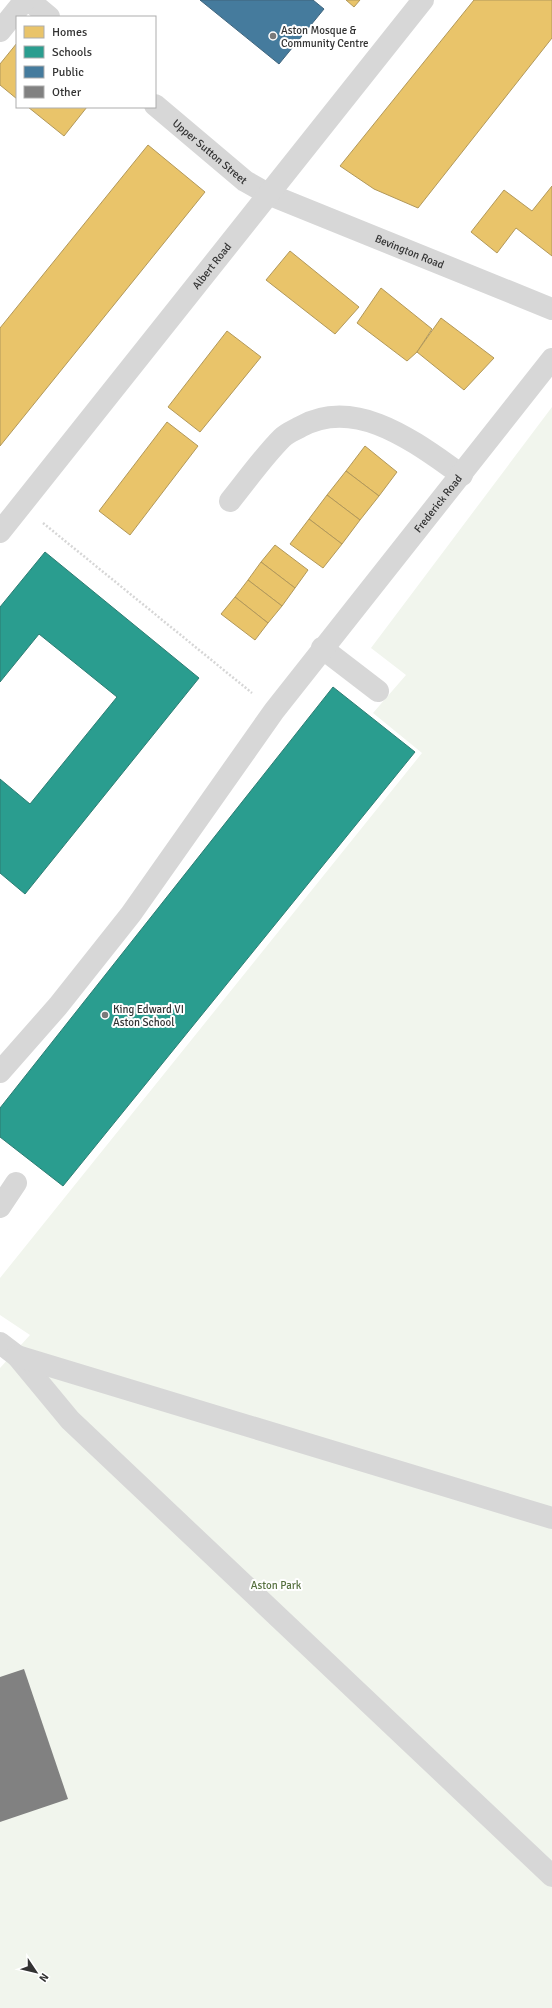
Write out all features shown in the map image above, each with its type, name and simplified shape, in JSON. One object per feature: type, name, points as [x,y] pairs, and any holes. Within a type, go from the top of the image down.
[{"type":"street","points":[[0,30],[25,0]]},
{"type":"street","points":[[29,0],[48,16]]},
{"type":"street","name":"Albert Road","points":[[0,532],[423,0]]},
{"type":"street","name":"Upper Sutton Street","points":[[156,106],[245,181],[268,194]]},
{"type":"street","name":"Bevington Road","points":[[268,194],[552,309]]},
{"type":"street","name":"Frederick Road","points":[[0,1072],[58,1006],[131,914],[274,711],[322,648],[462,475],[552,359]]},
{"type":"street","points":[[230,501],[283,437],[308,423],[328,416],[353,418],[374,422],[414,442],[462,475]]},
{"type":"street","points":[[322,648],[378,691]]},
{"type":"street","points":[[0,1207],[16,1183]]},
{"type":"street","points":[[0,1342],[18,1356],[70,1420],[552,1876]]},
{"type":"street","points":[[18,1356],[552,1518]]},
{"type":"path","points":[[22,506],[274,711]]},
{"type":"green space","name":"Aston Park","points":[[552,407],[552,2008],[0,2008],[0,1368],[30,1335],[0,1315],[0,1278],[422,753],[373,713],[406,675],[371,648]]},
{"type":"building: Homes","points":[[346,0],[360,0],[354,7]]},
{"type":"building: Homes","points":[[474,0],[552,0],[552,38],[418,208],[374,189],[340,166]]},
{"type":"building: Homes","points":[[16,44],[16,98],[0,85],[0,64]]},
{"type":"building: Homes","points":[[29,108],[86,108],[64,136]]},
{"type":"building: Homes","points":[[148,145],[205,192],[0,446],[0,328]]},
{"type":"building: Homes","points":[[552,186],[552,256],[516,228],[497,253],[471,232],[504,190],[532,211]]},
{"type":"building: Homes","points":[[290,251],[359,307],[335,334],[266,280]]},
{"type":"building: Homes","points":[[381,288],[432,329],[417,352],[407,361],[357,323]]},
{"type":"building: Homes","points":[[441,318],[494,358],[464,390],[417,352]]},
{"type":"building: Homes","points":[[227,331],[261,357],[200,432],[168,407]]},
{"type":"building: Homes","points":[[167,422],[198,446],[130,535],[99,511]]},
{"type":"building: Homes","points":[[365,446],[397,472],[379,496],[346,471]]},
{"type":"building: Homes","points":[[346,471],[379,496],[360,520],[327,495]]},
{"type":"building: Homes","points":[[327,495],[360,520],[342,544],[309,519]]},
{"type":"building: Homes","points":[[309,519],[342,544],[323,568],[290,544]]},
{"type":"building: Homes","points":[[275,545],[308,570],[295,588],[261,562]]},
{"type":"building: Homes","points":[[261,562],[295,588],[282,606],[248,580]]},
{"type":"building: Homes","points":[[248,580],[282,606],[268,623],[235,597]]},
{"type":"building: Homes","points":[[235,597],[268,623],[255,640],[221,614]]},
{"type":"building: Schools","points":[[45,552],[199,678],[25,894],[0,873],[0,779],[30,804],[117,697],[39,634],[0,682],[0,607]]},
{"type":"building: Schools","points":[[333,687],[415,752],[63,1186],[0,1137],[0,1108]]},
{"type":"building: Public","name":"Aston Mosque & Community Centre","points":[[200,0],[313,0],[324,9],[279,64]]},
{"type":"building: Other","points":[[24,1669],[68,1799],[0,1822],[0,1677]]},
{"type":"place","name":"Aston Mosque & Community Centre","points":[[273,36]]},
{"type":"place","name":"King Edward VI Aston School","points":[[105,1015]]}]
